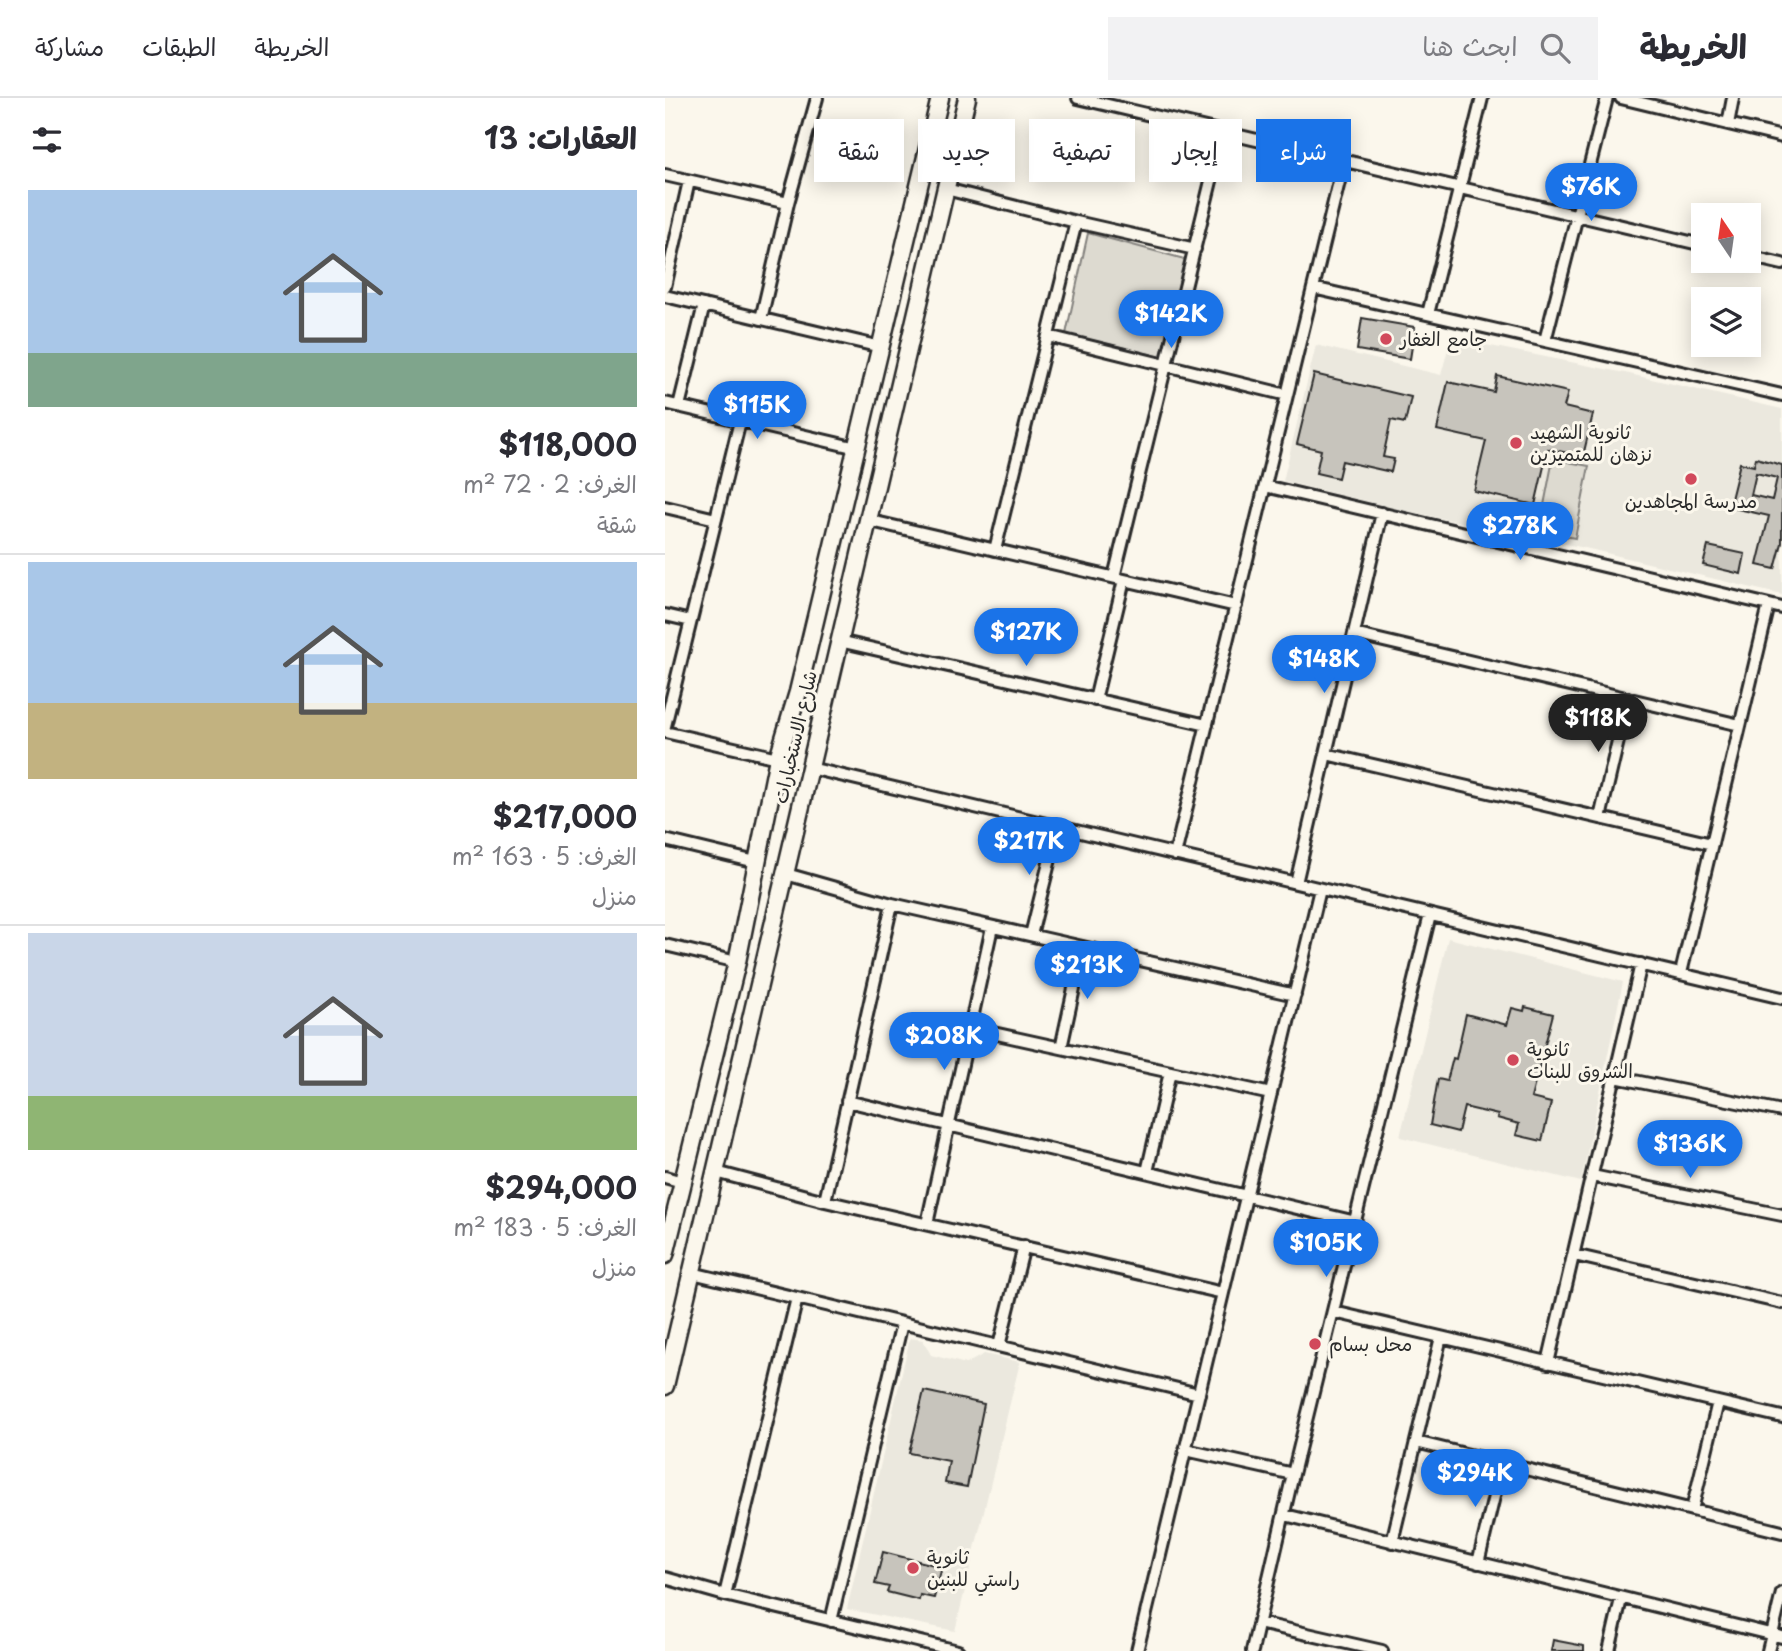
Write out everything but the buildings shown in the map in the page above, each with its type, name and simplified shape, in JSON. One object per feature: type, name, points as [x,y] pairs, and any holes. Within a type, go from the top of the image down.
[{"type":"main road","name":"شارع الاستخبارات","points":[[665,1255],[737,962],[778,758],[857,449],[940,98]]},
{"type":"main road","name":"شارع الاستخبارات","points":[[665,1386],[967,98]]},
{"type":"main road","points":[[797,692],[826,698]]},
{"type":"street","points":[[761,318],[788,203],[817,98]]},
{"type":"street","points":[[1078,98],[1098,100],[1172,119]]},
{"type":"street","points":[[1428,314],[1482,98]]},
{"type":"street","points":[[1545,341],[1607,98]]},
{"type":"street","points":[[1621,98],[1782,137]]},
{"type":"street","points":[[1728,124],[1733,98]]},
{"type":"street","points":[[1351,163],[1691,242]]},
{"type":"street","points":[[665,175],[788,203]]},
{"type":"street","points":[[665,287],[689,181]]},
{"type":"street","points":[[1095,700],[1166,365],[1211,182]]},
{"type":"street","points":[[1175,855],[1339,182]]},
{"type":"street","points":[[946,189],[1195,249]]},
{"type":"street","points":[[995,550],[1076,222]]},
{"type":"street","points":[[1761,259],[1782,264]]},
{"type":"street","points":[[1313,288],[1782,395]]},
{"type":"street","points":[[665,296],[881,347]]},
{"type":"street","points":[[679,406],[704,305]]},
{"type":"street","points":[[1048,336],[1287,395]]},
{"type":"street","points":[[665,402],[857,449]]},
{"type":"street","points":[[665,726],[740,421]]},
{"type":"street","points":[[1265,486],[1782,608]]},
{"type":"street","points":[[665,507],[716,519]]},
{"type":"street","points":[[1296,883],[1382,513]]},
{"type":"street","points":[[867,520],[1236,606]]},
{"type":"street","points":[[1681,973],[1769,605]]},
{"type":"street","points":[[665,615],[691,621]]},
{"type":"street","points":[[1354,635],[1740,725]]},
{"type":"street","points":[[839,641],[1207,725]]},
{"type":"street","points":[[1599,818],[1628,698]]},
{"type":"street","points":[[665,732],[778,758]]},
{"type":"street","points":[[1326,754],[1712,844]]},
{"type":"street","points":[[810,768],[1782,998]]},
{"type":"street","points":[[1031,935],[1058,827]]},
{"type":"street","points":[[665,840],[756,862]]},
{"type":"street","points":[[786,874],[892,904],[1294,995]]},
{"type":"street","points":[[1137,1651],[1320,889]]},
{"type":"street","points":[[825,1201],[892,904]]},
{"type":"street","points":[[1252,1651],[1430,915]]},
{"type":"street","points":[[927,1224],[992,927]]},
{"type":"street","points":[[665,945],[737,962]]},
{"type":"street","points":[[1061,1048],[1083,947]]},
{"type":"street","points":[[1548,1363],[1641,964]]},
{"type":"street","points":[[970,1028],[1271,1094]]},
{"type":"street","points":[[1147,1172],[1170,1072]]},
{"type":"street","points":[[1615,1077],[1782,1111]]},
{"type":"street","points":[[847,1101],[1356,1222]]},
{"type":"street","points":[[716,1172],[825,1201],[1223,1293]]},
{"type":"street","points":[[1592,1176],[1782,1215]]},
{"type":"street","points":[[665,1177],[683,1182]]},
{"type":"street","points":[[999,1346],[1024,1246]]},
{"type":"street","points":[[1574,1255],[1782,1303]]},
{"type":"street","points":[[692,1273],[1199,1394]]},
{"type":"street","points":[[725,1595],[797,1298]]},
{"type":"street","points":[[1334,1312],[1782,1417]]},
{"type":"street","points":[[831,1620],[902,1323]]},
{"type":"street","points":[[1392,1542],[1441,1337]]},
{"type":"street","points":[[1692,1510],[1718,1402]]},
{"type":"street","points":[[1416,1442],[1782,1532]]},
{"type":"street","points":[[1186,1450],[1293,1474]]},
{"type":"street","points":[[1478,1563],[1503,1463]]},
{"type":"street","points":[[1285,1514],[1777,1636]]},
{"type":"street","points":[[665,1578],[958,1651]]},
{"type":"street","points":[[1768,1651],[1777,1636],[1782,1592]]},
{"type":"street","points":[[1609,1651],[1621,1599]]},
{"type":"street","points":[[1259,1623],[1382,1651]]},
{"type":"shaded area","points":[[1088,233],[1188,260],[1166,358],[1066,334]]},
{"type":"shaded area","points":[[1451,338],[1625,373],[1782,409],[1782,595],[1283,481],[1316,345],[1441,375]]},
{"type":"shaded area","points":[[1553,459],[1589,466],[1575,538],[1539,531]]},
{"type":"shaded area","name":"ثانوية الشروق للبنات","points":[[1448,938],[1623,982],[1581,1182],[1400,1137]]},
{"type":"shaded area","points":[[910,1338],[923,1340],[931,1355],[966,1364],[984,1354],[1020,1362],[955,1631],[847,1609]]},
{"type":"place","name":"جامع الغفار","points":[[1386,339]]},
{"type":"place","name":"ثانوية الشهيد نزهان للمتميزين","points":[[1516,443]]},
{"type":"place","name":"مدرسة المجاهدين","points":[[1691,479]]},
{"type":"place","name":"ثانوية الشروق للبنات","points":[[1513,1060]]},
{"type":"place","name":"محل بسام","points":[[1315,1344]]},
{"type":"place","name":"ثانوية راستي للبنين","points":[[913,1568]]}]
